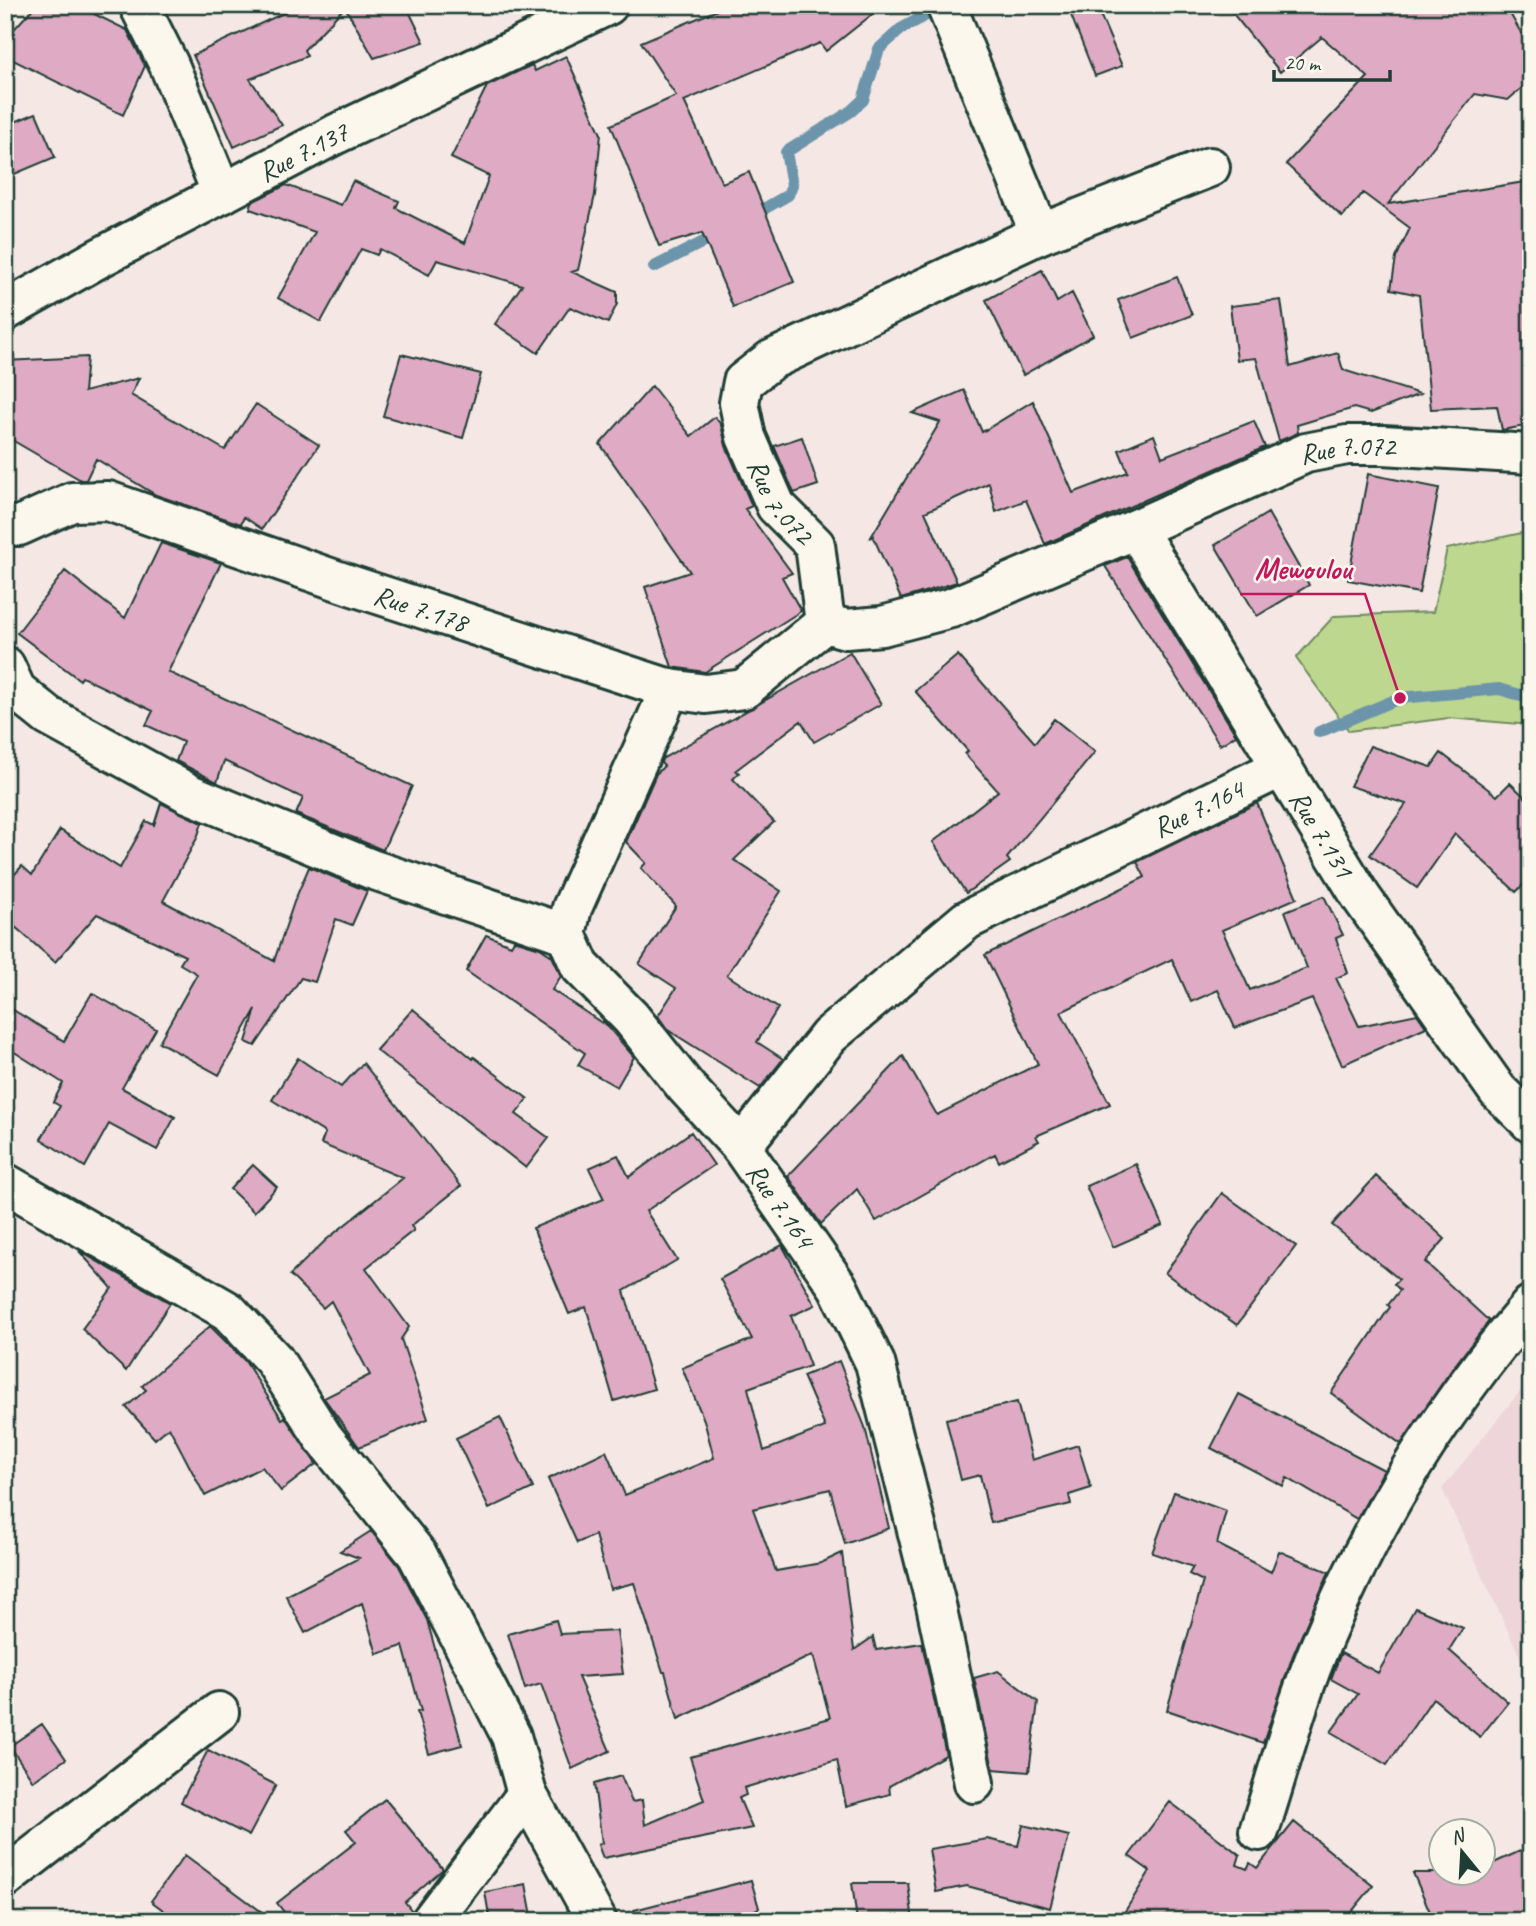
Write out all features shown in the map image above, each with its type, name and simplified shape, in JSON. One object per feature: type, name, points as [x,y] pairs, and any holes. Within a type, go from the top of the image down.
[{"type":"street","points":[[139,5],[169,65],[222,194]]},
{"type":"street","points":[[946,5],[1040,234],[1210,167]]},
{"type":"street","name":"Rue 7.137","points":[[5,311],[99,258],[336,134],[596,8]]},
{"type":"street","name":"Rue 7.072","points":[[1040,234],[771,360],[743,382],[739,403],[746,437],[776,506],[814,545],[825,624],[846,629],[882,626],[951,608],[1306,453],[1347,445],[1383,445],[1531,454]]},
{"type":"street","name":"Rue 7.178","points":[[5,526],[19,526],[72,502],[108,501],[353,586],[670,689],[706,694],[744,689],[825,624]]},
{"type":"street","name":"Rue 7.131","points":[[1136,529],[1361,897],[1498,1091],[1531,1124]]},
{"type":"street","points":[[5,666],[16,690],[48,716],[190,794],[371,869],[566,934]]},
{"type":"street","points":[[670,689],[572,908],[566,934],[580,966],[631,1018],[686,1087],[740,1147]]},
{"type":"street","name":"Rue 7.164","points":[[974,1783],[936,1605],[875,1363],[838,1287],[740,1147],[829,1036],[967,920],[1280,768]]},
{"type":"street","points":[[5,1183],[228,1311],[274,1360],[323,1437],[417,1554],[511,1735],[527,1794],[597,1921]]},
{"type":"street","points":[[1259,1831],[1322,1640],[1357,1565],[1419,1455],[1477,1371],[1531,1305]]},
{"type":"street","points":[[5,1878],[219,1712]]},
{"type":"street","points":[[431,1921],[527,1794]]},
{"type":"shaded area","points":[[1531,1377],[1531,1681],[1442,1489]]},
{"type":"green space","points":[[1531,531],[1531,725],[1449,718],[1349,731],[1296,658],[1334,616],[1433,612],[1447,549]]},
{"type":"building","points":[[36,5],[76,5],[127,30],[145,66],[123,115],[5,56],[5,39]]},
{"type":"building","points":[[301,5],[406,5],[424,42],[374,58],[345,7],[304,50],[307,56],[250,79],[282,125],[234,147],[193,55]]},
{"type":"building","points":[[729,5],[884,5],[826,51],[820,43],[684,101],[722,183],[749,172],[794,282],[733,307],[702,233],[659,246],[611,125],[676,96],[641,42]]},
{"type":"building","points":[[1067,5],[1096,5],[1122,66],[1095,76]]},
{"type":"building","points":[[1226,5],[1505,5],[1531,50],[1531,80],[1508,100],[1475,94],[1388,204],[1531,181],[1531,425],[1502,430],[1497,406],[1431,409],[1419,295],[1391,289],[1396,258],[1410,228],[1363,193],[1342,217],[1286,164],[1368,77],[1322,37],[1280,72]]},
{"type":"building","points":[[566,56],[601,134],[595,195],[578,270],[572,272],[617,292],[617,304],[608,323],[570,307],[538,353],[495,324],[522,285],[437,260],[429,275],[380,249],[377,255],[361,249],[321,322],[278,298],[315,232],[250,209],[252,202],[286,185],[341,205],[353,181],[399,201],[396,208],[465,243],[489,176],[451,158],[487,86],[532,65],[535,71]]},
{"type":"building","points":[[36,113],[55,157],[5,178],[5,126]]},
{"type":"building","points":[[1042,270],[1057,302],[1072,293],[1093,335],[1023,375],[986,300]]},
{"type":"building","points":[[1177,277],[1192,315],[1133,338],[1118,300]]},
{"type":"building","points":[[1281,300],[1290,367],[1338,353],[1343,370],[1420,394],[1371,413],[1354,408],[1297,425],[1298,433],[1279,441],[1256,358],[1237,360],[1230,306]]},
{"type":"building","points":[[401,354],[481,374],[463,438],[383,416]]},
{"type":"building","points":[[87,357],[84,392],[139,378],[131,395],[225,450],[256,404],[319,445],[262,529],[244,517],[241,524],[156,495],[96,459],[86,480],[81,480],[5,436],[5,361]]},
{"type":"building","points":[[652,386],[691,436],[715,417],[721,425],[726,446],[752,506],[745,509],[792,573],[782,577],[801,611],[705,672],[672,667],[645,587],[690,572],[600,444]]},
{"type":"building","points":[[964,390],[982,432],[1033,401],[1073,493],[1128,472],[1119,450],[1154,435],[1162,457],[1254,421],[1265,447],[1045,544],[1026,500],[996,512],[989,483],[925,512],[957,582],[901,599],[873,536],[871,537],[940,422],[912,413]]},
{"type":"building","points":[[802,437],[818,485],[794,493],[774,446]]},
{"type":"building","points":[[1368,474],[1439,488],[1419,593],[1348,580]]},
{"type":"building","points":[[1268,513],[1309,585],[1257,616],[1215,545]]},
{"type":"building","points":[[161,543],[221,563],[168,672],[412,786],[383,850],[296,814],[303,798],[224,761],[217,782],[176,761],[183,742],[146,725],[153,711],[82,677],[80,680],[17,633],[65,571],[125,618]]},
{"type":"building","points":[[1127,557],[1236,735],[1220,745],[1105,566]]},
{"type":"building","points":[[850,652],[881,704],[814,742],[801,721],[736,770],[739,773],[733,779],[774,822],[734,860],[781,891],[727,975],[778,1008],[757,1042],[783,1059],[760,1088],[668,1030],[658,1016],[676,988],[639,964],[676,906],[641,868],[646,863],[626,842],[656,774],[664,766],[662,759]]},
{"type":"building","points":[[958,655],[1035,743],[1054,719],[1095,752],[1007,858],[1010,862],[966,893],[933,842],[998,791],[965,754],[968,751],[915,691]]},
{"type":"building","points":[[1370,746],[1431,767],[1441,753],[1497,796],[1510,783],[1531,803],[1531,877],[1516,892],[1455,834],[1417,888],[1370,855],[1406,804],[1350,786]]},
{"type":"building","points":[[161,803],[202,823],[197,838],[163,901],[274,961],[309,867],[367,891],[352,925],[336,919],[315,982],[301,978],[255,1046],[246,1042],[256,1009],[219,1075],[159,1042],[197,974],[180,964],[185,956],[97,914],[55,962],[5,918],[5,885],[22,866],[32,875],[60,830],[120,868],[146,821],[154,825]]},
{"type":"building","points":[[1257,803],[1297,898],[1222,930],[1250,990],[1307,968],[1285,911],[1324,896],[1343,935],[1336,938],[1348,973],[1336,978],[1359,1026],[1417,1014],[1426,1027],[1342,1065],[1312,999],[1235,1028],[1218,990],[1191,1002],[1172,959],[1061,1012],[1110,1104],[1036,1136],[1039,1141],[999,1162],[995,1154],[876,1221],[857,1189],[821,1224],[788,1176],[903,1056],[937,1115],[1038,1064],[985,955],[1145,877],[1137,862]]},
{"type":"building","points":[[486,935],[511,945],[514,940],[540,948],[552,956],[561,976],[552,990],[602,1023],[603,1021],[634,1057],[617,1087],[578,1065],[585,1053],[466,971]]},
{"type":"building","points":[[92,993],[156,1029],[122,1088],[175,1117],[157,1150],[109,1124],[85,1167],[41,1139],[60,1106],[53,1102],[63,1083],[5,1046],[5,1005],[64,1041]]},
{"type":"building","points":[[413,1009],[473,1059],[474,1057],[528,1099],[516,1114],[549,1138],[526,1168],[376,1050]]},
{"type":"building","points":[[298,1058],[341,1087],[363,1063],[461,1186],[411,1226],[414,1230],[366,1268],[409,1327],[401,1339],[428,1419],[359,1447],[324,1398],[370,1375],[331,1301],[323,1308],[290,1275],[326,1240],[403,1178],[321,1144],[325,1133],[272,1100]]},
{"type":"building","points":[[691,1132],[714,1165],[646,1211],[677,1260],[624,1291],[654,1389],[614,1401],[586,1307],[569,1314],[533,1228],[604,1199],[589,1168],[618,1155],[629,1177]]},
{"type":"building","points":[[1136,1164],[1163,1225],[1113,1247],[1086,1186]]},
{"type":"building","points":[[253,1165],[277,1187],[254,1212],[230,1189]]},
{"type":"building","points":[[1376,1176],[1445,1239],[1425,1262],[1489,1321],[1452,1369],[1401,1444],[1331,1393],[1400,1290],[1394,1284],[1399,1279],[1332,1225]]},
{"type":"building","points":[[1222,1193],[1296,1246],[1237,1325],[1165,1273]]},
{"type":"building","points":[[782,1245],[815,1305],[791,1316],[810,1366],[748,1388],[764,1451],[825,1427],[803,1376],[839,1361],[865,1427],[889,1528],[845,1544],[830,1489],[753,1509],[776,1571],[821,1563],[842,1553],[854,1650],[873,1637],[876,1650],[922,1643],[946,1755],[889,1786],[890,1794],[846,1806],[837,1760],[744,1788],[746,1795],[739,1798],[752,1828],[603,1858],[598,1845],[602,1843],[594,1784],[621,1776],[632,1802],[642,1800],[645,1825],[704,1800],[690,1757],[830,1718],[813,1655],[678,1719],[634,1583],[610,1589],[595,1535],[577,1543],[548,1479],[606,1451],[625,1495],[714,1458],[704,1420],[682,1368],[752,1339],[720,1279]]},
{"type":"building","points":[[79,1251],[170,1303],[126,1371],[82,1329],[112,1288]]},
{"type":"building","points":[[210,1326],[245,1361],[282,1419],[285,1417],[316,1464],[281,1491],[262,1467],[205,1496],[169,1427],[155,1439],[126,1407],[146,1390],[142,1386]]},
{"type":"building","points":[[1239,1394],[1384,1470],[1357,1519],[1287,1478],[1283,1486],[1211,1448]]},
{"type":"building","points":[[1017,1402],[1032,1460],[1078,1445],[1091,1488],[1069,1495],[1071,1504],[991,1523],[980,1475],[961,1480],[946,1419]]},
{"type":"building","points":[[500,1417],[533,1488],[489,1509],[456,1438]]},
{"type":"building","points":[[1174,1492],[1226,1511],[1217,1544],[1271,1572],[1279,1551],[1329,1572],[1293,1655],[1263,1743],[1167,1710],[1203,1581],[1189,1574],[1193,1567],[1152,1553]]},
{"type":"building","points":[[371,1531],[399,1566],[427,1620],[462,1745],[429,1754],[417,1712],[421,1711],[403,1646],[377,1654],[362,1603],[305,1633],[286,1596],[359,1558],[340,1551]]},
{"type":"building","points":[[1415,1608],[1463,1628],[1449,1650],[1508,1702],[1480,1737],[1433,1698],[1387,1765],[1331,1732],[1358,1694],[1331,1679],[1341,1653],[1378,1673]]},
{"type":"building","points":[[556,1620],[560,1634],[617,1631],[623,1674],[578,1677],[610,1751],[572,1769],[541,1684],[525,1689],[508,1634]]},
{"type":"building","points":[[998,1671],[1038,1702],[1029,1772],[993,1769],[974,1678]]},
{"type":"building","points":[[42,1724],[66,1759],[33,1781],[10,1746]]},
{"type":"building","points":[[208,1750],[276,1785],[249,1836],[181,1802]]},
{"type":"building","points":[[385,1799],[443,1869],[405,1902],[412,1911],[410,1921],[291,1921],[277,1903],[356,1842],[346,1830]]},
{"type":"building","points":[[1170,1802],[1240,1855],[1237,1865],[1247,1869],[1250,1863],[1257,1868],[1294,1822],[1373,1886],[1344,1921],[1119,1921],[1150,1871],[1129,1856]]},
{"type":"building","points":[[1023,1825],[1069,1836],[1050,1908],[967,1886],[936,1892],[929,1849],[987,1839],[1018,1846]]},
{"type":"building","points":[[1531,1846],[1531,1921],[1434,1921],[1413,1873],[1428,1873],[1428,1888],[1498,1888],[1498,1861]]},
{"type":"building","points":[[185,1855],[274,1921],[178,1921],[151,1901]]},
{"type":"building","points":[[751,1880],[759,1908],[735,1921],[635,1921],[634,1910]]},
{"type":"building","points":[[852,1883],[908,1883],[913,1921],[857,1921]]},
{"type":"building","points":[[526,1884],[533,1921],[490,1921],[485,1892]]},
{"type":"waterway","points":[[750,217],[788,195],[792,185],[786,152],[850,112],[863,100],[879,49],[901,29],[930,13]]},
{"type":"waterway","points":[[654,267],[719,234]]},
{"type":"waterway","points":[[1319,732],[1400,698],[1499,689],[1531,698]]},
{"type":"place","name":"Mewoulou","points":[[1400,698]]}]
